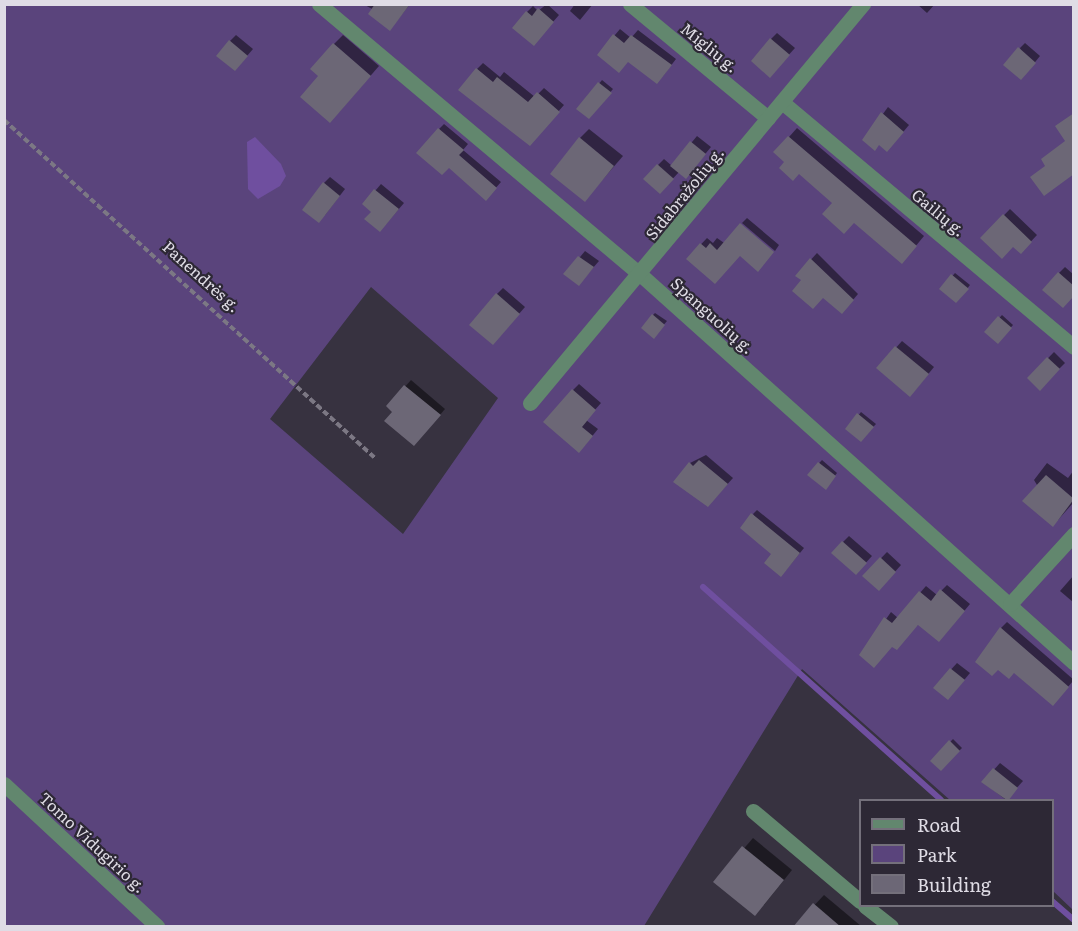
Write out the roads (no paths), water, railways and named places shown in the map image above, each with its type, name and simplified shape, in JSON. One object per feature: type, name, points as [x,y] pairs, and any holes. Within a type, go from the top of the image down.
[{"type":"street","name":"Spanguolių g.","points":[[319,4],[641,275],[1074,663]]},
{"type":"street","name":"Miglių g.","points":[[630,4],[768,118]]},
{"type":"street","name":"Sidabražolių g.","points":[[530,403],[641,275],[863,4]]},
{"type":"street","name":"Gailių g.","points":[[782,102],[1074,347]]},
{"type":"street","points":[[1010,604],[1074,534]]},
{"type":"street","name":"Tomo Vidugirio g.","points":[[4,784],[157,927]]},
{"type":"street","points":[[753,811],[859,899]]},
{"type":"street","points":[[867,907],[891,927]]},
{"type":"waterway","points":[[703,587],[940,799]]},
{"type":"waterway","points":[[1054,903],[1074,920]]}]
